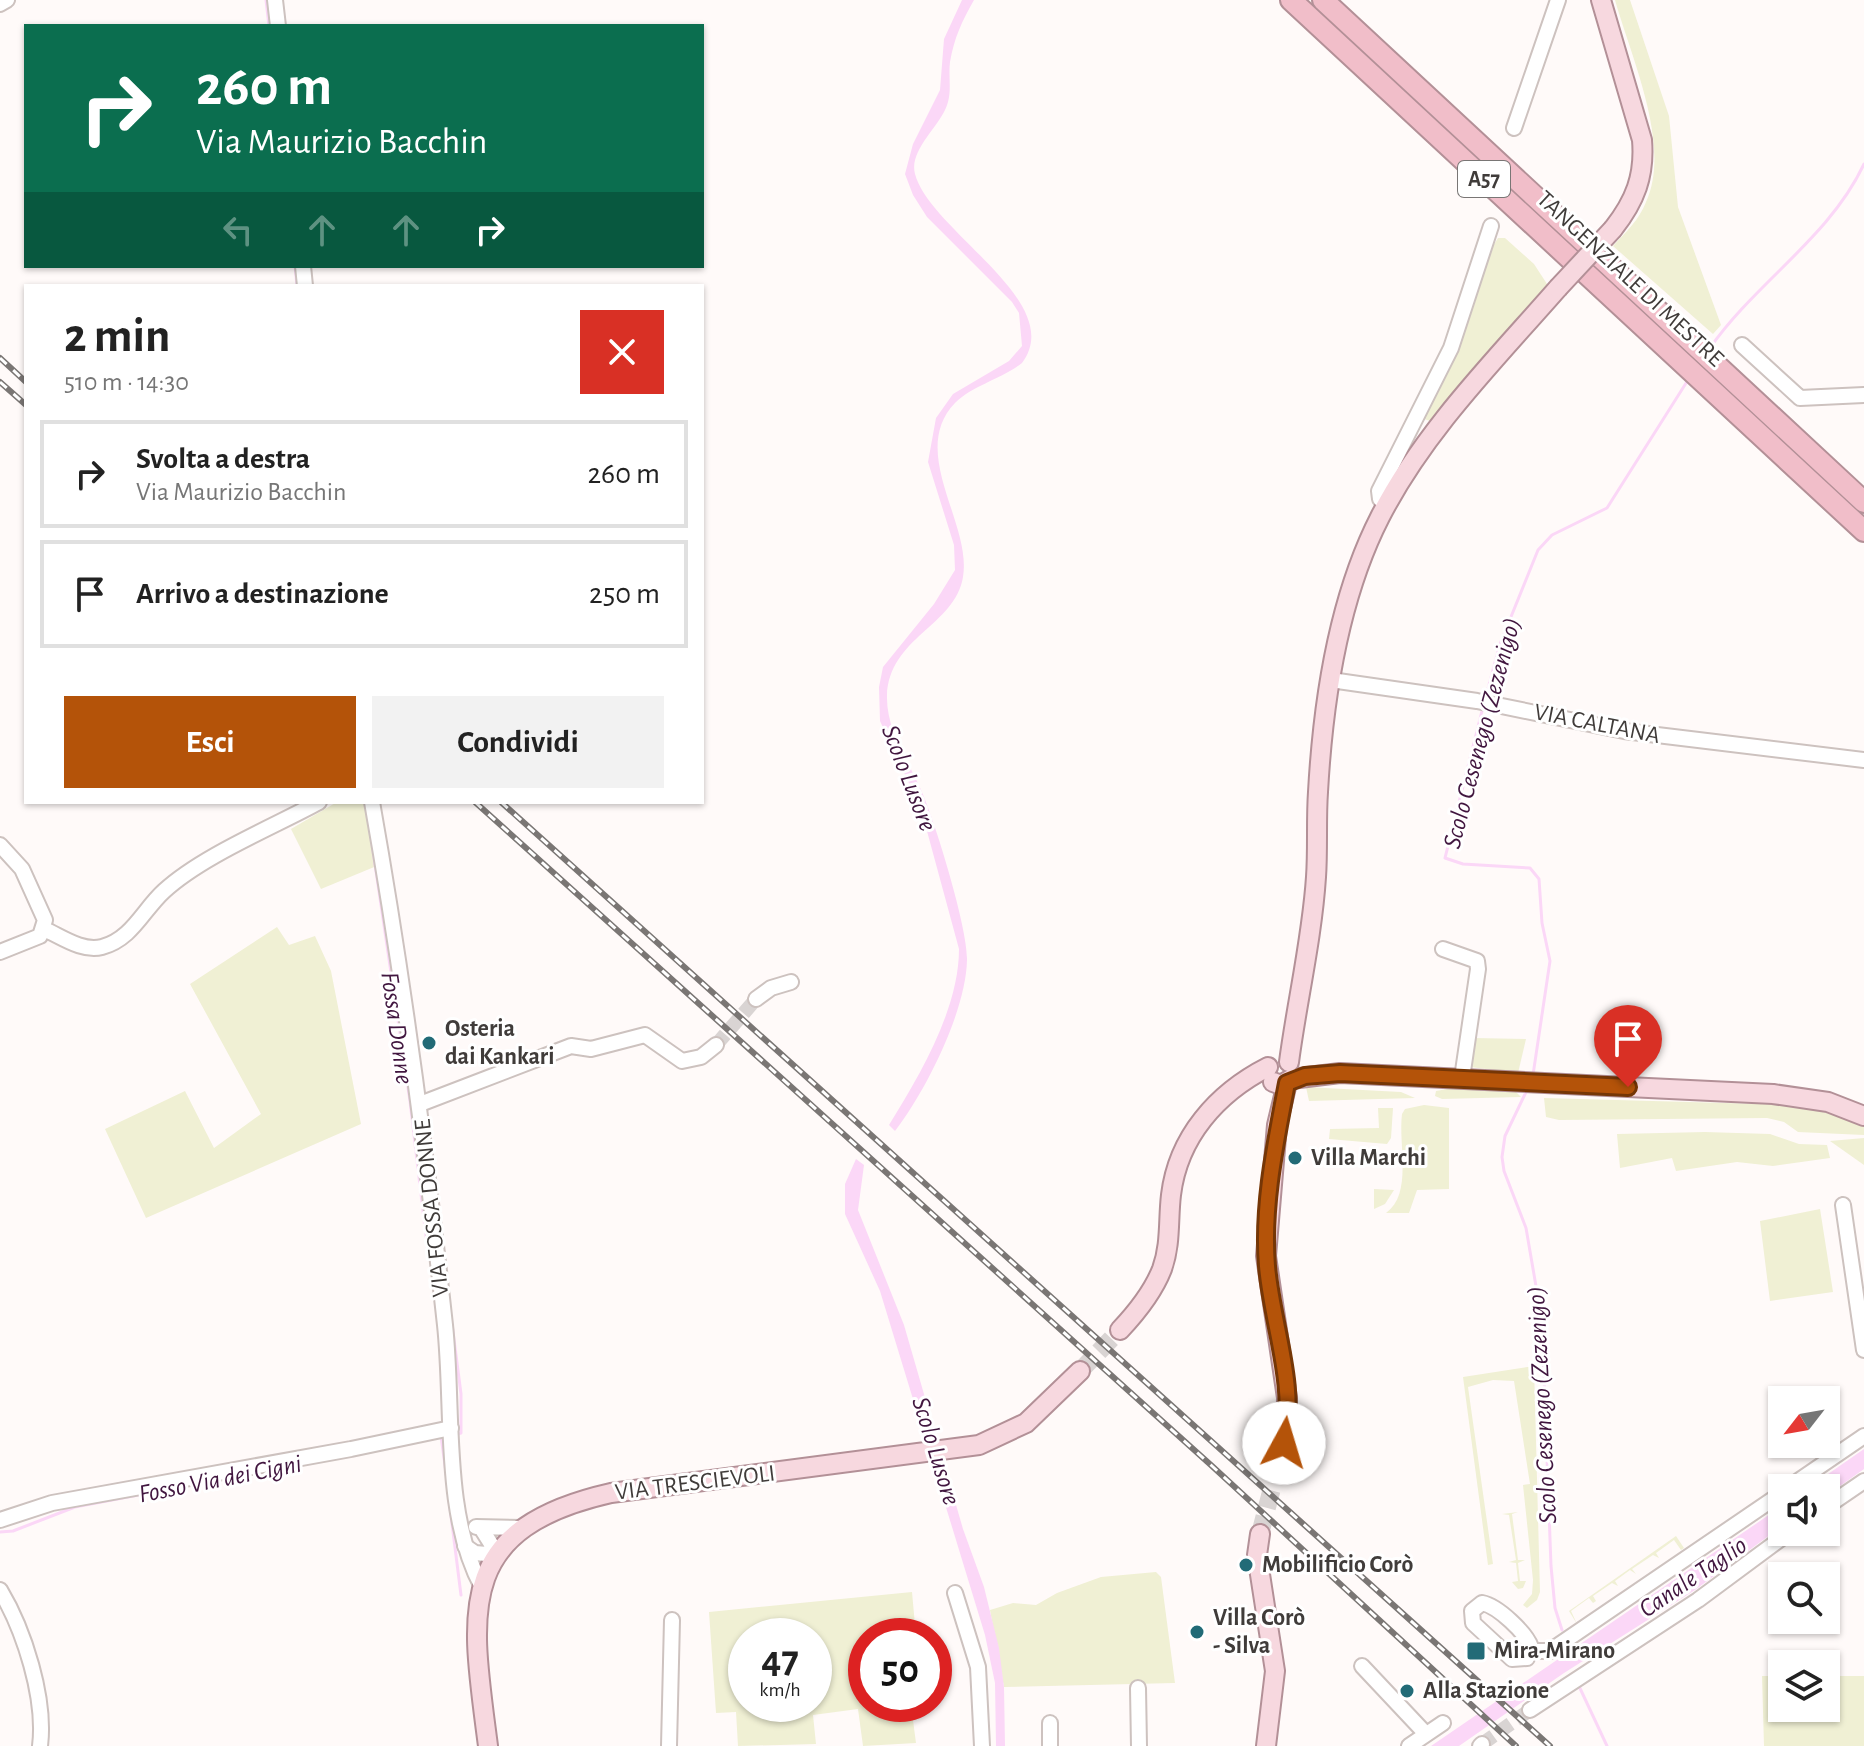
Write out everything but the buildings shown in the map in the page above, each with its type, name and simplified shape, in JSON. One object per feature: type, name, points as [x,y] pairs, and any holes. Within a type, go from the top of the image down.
[{"type":"highway","name":"TANGENZIALE DI MESTRE","points":[[1291,0],[1864,531]]},
{"type":"highway","name":"TANGENZIALE DI MESTRE","points":[[1323,0],[1864,502]]},
{"type":"main road","points":[[1277,1469],[1288,1418],[1266,1256],[1281,1072],[1314,895],[1318,781],[1331,680],[1353,584],[1386,505],[1465,394],[1613,229],[1641,182],[1644,160],[1642,140],[1601,0]]},
{"type":"main road","points":[[1120,1330],[1145,1301],[1162,1268],[1168,1247],[1173,1182],[1188,1138],[1206,1115],[1235,1090],[1281,1072],[1513,1080],[1803,1097],[1828,1102],[1864,1116]]},
{"type":"main road","name":"VIA TRESCIEVOLI","points":[[488,1746],[475,1631],[482,1587],[498,1555],[523,1528],[560,1506],[611,1493],[979,1445],[1026,1423],[1080,1371]]},
{"type":"main road","points":[[1260,1534],[1257,1555],[1275,1671],[1266,1746]]},
{"type":"street","points":[[0,4],[7,0]]},
{"type":"street","points":[[275,0],[278,24]]},
{"type":"street","points":[[1514,128],[1558,0]]},
{"type":"street","points":[[1386,505],[1380,499],[1379,491],[1451,348],[1491,226]]},
{"type":"street","points":[[1742,345],[1800,398],[1864,395]]},
{"type":"street","name":"VIA CALTANA","points":[[1331,680],[1484,702],[1624,731],[1864,760]]},
{"type":"street","points":[[44,929],[83,947],[100,948],[128,933],[163,891],[184,875],[315,804]]},
{"type":"street","name":"VIA FOSSA DONNE","points":[[372,804],[420,1104],[451,1383],[454,1485],[465,1546],[482,1587]]},
{"type":"street","points":[[0,845],[22,869],[45,920],[40,936],[0,952]]},
{"type":"street","points":[[1443,949],[1477,961],[1462,1078]]},
{"type":"street","points":[[756,999],[771,988],[791,982]]},
{"type":"street","points":[[420,1104],[571,1046],[591,1049],[645,1035],[682,1061],[701,1057],[716,1045]]},
{"type":"street","points":[[1843,1205],[1864,1350]]},
{"type":"street","points":[[0,1520],[52,1503],[451,1428]]},
{"type":"street","points":[[1808,1474],[1864,1436]]},
{"type":"street","points":[[1840,1497],[1864,1481]]},
{"type":"street","points":[[1531,1651],[1550,1651],[1768,1503]]},
{"type":"street","points":[[462,1519],[481,1528],[523,1528]]},
{"type":"street","points":[[481,1528],[498,1555]]},
{"type":"street","points":[[465,1546],[475,1553],[498,1555]]},
{"type":"street","points":[[1530,1710],[1698,1600],[1771,1546]]},
{"type":"street","points":[[0,1590],[25,1642],[41,1722],[40,1746]]},
{"type":"street","points":[[955,1593],[978,1667],[982,1746]]},
{"type":"street","points":[[669,1746],[672,1620]]},
{"type":"street","points":[[1362,1666],[1426,1734]]},
{"type":"street","points":[[1138,1688],[1139,1746]]},
{"type":"street","points":[[1050,1723],[1050,1746]]},
{"type":"street","points":[[1409,1746],[1443,1723]]},
{"type":"green space","points":[[1615,0],[1630,0],[1669,116],[1678,207],[1721,325],[1713,334],[1613,246],[1632,226],[1646,202],[1653,180],[1654,155],[1646,101]]},
{"type":"green space","points":[[1498,238],[1505,238],[1534,264],[1549,287],[1433,422],[1421,418],[1486,257]]},
{"type":"green space","points":[[334,804],[368,804],[379,865],[321,889],[291,829]]},
{"type":"green space","points":[[277,927],[289,945],[315,936],[331,971],[361,1124],[146,1218],[105,1129],[185,1091],[214,1148],[261,1114],[190,984]]},
{"type":"green space","points":[[1474,1038],[1526,1039],[1518,1073],[1470,1067]]},
{"type":"green space","points":[[1306,1087],[1401,1092],[1415,1098],[1309,1101]]},
{"type":"green space","points":[[1453,1088],[1514,1090],[1521,1097],[1442,1099],[1435,1096],[1436,1091]]},
{"type":"green space","points":[[1544,1098],[1796,1105],[1850,1119],[1864,1127],[1864,1135],[1798,1132],[1784,1122],[1767,1118],[1559,1120],[1546,1117]]},
{"type":"green space","points":[[1424,1105],[1449,1108],[1449,1189],[1417,1190],[1409,1213],[1386,1213],[1394,1205],[1402,1182],[1402,1114],[1405,1109]]},
{"type":"green space","points":[[1378,1108],[1393,1108],[1391,1138],[1387,1144],[1329,1139],[1330,1129],[1379,1128]]},
{"type":"green space","points":[[1617,1134],[1770,1134],[1799,1144],[1827,1145],[1830,1158],[1773,1166],[1737,1162],[1676,1171],[1672,1158],[1620,1168]]},
{"type":"green space","points":[[1864,1138],[1864,1165],[1830,1141]]},
{"type":"green space","points":[[1374,1189],[1394,1190],[1385,1204],[1374,1209]]},
{"type":"green space","points":[[1820,1209],[1833,1292],[1770,1301],[1760,1221]]},
{"type":"green space","points":[[1534,1366],[1540,1592],[1537,1600],[1527,1608],[1523,1605],[1532,1594],[1533,1580],[1523,1485],[1530,1484],[1514,1381],[1493,1380],[1468,1387],[1493,1564],[1488,1565],[1463,1377]]},
{"type":"green space","points":[[1518,1512],[1512,1514],[1518,1560],[1525,1560],[1518,1563],[1520,1581],[1526,1581],[1523,1588],[1518,1589],[1512,1582],[1518,1581],[1516,1563],[1509,1562],[1516,1560],[1509,1515],[1502,1514]]},
{"type":"green space","points":[[1676,1536],[1684,1548],[1681,1550],[1674,1540],[1656,1553],[1659,1558],[1653,1555],[1632,1569],[1636,1574],[1630,1570],[1615,1581],[1618,1586],[1612,1583],[1593,1596],[1596,1601],[1593,1603],[1589,1598],[1571,1611],[1577,1624],[1569,1611]]},
{"type":"green space","points":[[1156,1572],[1161,1577],[1175,1683],[1004,1687],[990,1610],[1013,1603],[1036,1605],[1057,1593],[1101,1577]]},
{"type":"green space","points":[[912,1592],[914,1618],[848,1618],[848,1710],[832,1712],[832,1618],[728,1618],[728,1712],[716,1713],[709,1612]]},
{"type":"green space","points":[[1762,1676],[1768,1676],[1768,1722],[1840,1722],[1840,1676],[1864,1676],[1864,1746],[1764,1746]]},
{"type":"green space","points":[[737,1722],[814,1722],[816,1744],[738,1746]]},
{"type":"green space","points":[[860,1722],[913,1722],[916,1743],[863,1746]]},
{"type":"water","name":"Scolo Lusore","points":[[962,0],[974,0],[954,45],[947,104],[919,149],[915,174],[926,196],[945,219],[1012,291],[1027,316],[1031,340],[1022,363],[962,397],[942,422],[938,443],[939,465],[959,534],[963,577],[958,594],[948,608],[899,659],[887,696],[895,735],[924,797],[944,854],[963,926],[967,960],[960,1003],[942,1050],[919,1095],[895,1131],[889,1125],[925,1063],[945,1018],[957,972],[959,949],[921,809],[880,721],[879,687],[883,667],[934,604],[955,570],[954,545],[928,462],[936,418],[953,394],[1009,361],[1022,346],[1019,313],[1012,302],[927,217],[913,195],[905,174],[913,144],[940,90],[944,39]]},
{"type":"water","name":"Scolo Lusore","points":[[856,1159],[864,1165],[858,1210],[904,1325],[963,1529],[984,1587],[999,1648],[1004,1687],[1005,1746],[996,1746],[995,1683],[985,1635],[880,1291],[845,1214],[845,1184]]},
{"type":"water","points":[[1864,1449],[1864,1469],[1840,1486],[1840,1474],[1828,1474]]},
{"type":"water","name":"Canale Taglio","points":[[1768,1516],[1768,1536],[1695,1590],[1564,1673],[1459,1746],[1431,1746]]},
{"type":"waterway","name":"Fossa Donne","points":[[266,0],[269,24]]},
{"type":"waterway","name":"Scolo Cesenego (Zezenigo)","points":[[1710,348],[1728,324],[1832,214],[1864,164]]},
{"type":"waterway","name":"Fossa Donne","points":[[295,268],[297,284]]},
{"type":"waterway","name":"Scolo Cesenego (Zezenigo)","points":[[1485,700],[1500,644],[1538,550],[1552,535],[1607,508],[1688,380]]},
{"type":"waterway","name":"Scolo Cesenego (Zezenigo)","points":[[1483,707],[1445,858],[1463,864],[1530,868],[1539,879],[1542,923],[1550,961],[1533,1075]]},
{"type":"waterway","name":"Fossa Donne","points":[[368,817],[410,1101],[428,1253]]},
{"type":"waterway","name":"Scolo Cesenego (Zezenigo)","points":[[1527,1090],[1505,1136],[1502,1157],[1504,1171],[1526,1228],[1542,1321],[1551,1566],[1555,1608],[1562,1630]]},
{"type":"waterway","name":"Fosso Via dei Cigni","points":[[452,1324],[461,1394],[461,1433],[454,1435]]},
{"type":"waterway","points":[[441,1436],[447,1480]]},
{"type":"waterway","name":"Fosso Via dei Cigni","points":[[0,1532],[13,1531],[75,1507],[186,1486]]},
{"type":"waterway","points":[[449,1500],[461,1595]]},
{"type":"waterway","name":"Scolo Cesenego (Zezenigo)","points":[[1578,1684],[1607,1746]]},
{"type":"tunnel","points":[[716,1045],[756,999]]},
{"type":"tunnel","points":[[1080,1371],[1120,1330]]},
{"type":"tunnel","points":[[1260,1534],[1277,1469]]},
{"type":"tunnel","points":[[1482,1744],[1530,1710]]},
{"type":"railway","points":[[0,358],[24,380]]},
{"type":"railway","points":[[0,382],[24,403]]},
{"type":"railway","points":[[477,804],[1212,1466],[1516,1746]]},
{"type":"railway","points":[[503,804],[1550,1746]]},
{"type":"place","name":"Osteria dai Kankari","points":[[429,1043]]},
{"type":"place","name":"Villa Marchi","points":[[1295,1158]]},
{"type":"place","name":"Mobilificio Corò","points":[[1246,1565]]},
{"type":"place","name":"Villa Corò - Silva","points":[[1197,1632]]},
{"type":"place","name":"Mira-Mirano","points":[[1476,1651]]},
{"type":"place","name":"Alla Stazione","points":[[1407,1691]]},
{"type":"route","points":[[1284,1443],[1287,1398],[1266,1256],[1277,1125],[1287,1083],[1305,1076],[1340,1073],[1628,1087]]}]
